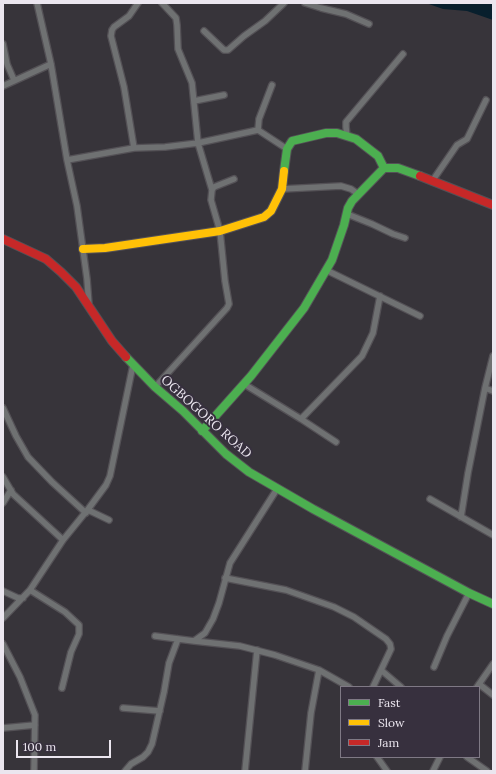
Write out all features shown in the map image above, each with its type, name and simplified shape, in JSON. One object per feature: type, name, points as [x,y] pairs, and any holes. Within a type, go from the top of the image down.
[{"type":"street","points":[[37,3],[51,64],[67,160],[77,206],[88,279],[89,305]]},
{"type":"street","points":[[134,148],[124,87],[111,36],[114,27],[129,16],[138,3]]},
{"type":"street","points":[[155,387],[229,304],[220,231],[211,200],[212,190],[198,143],[191,78],[178,49],[176,18],[162,3]]},
{"type":"street","points":[[204,31],[224,50],[228,50],[244,36],[265,22],[284,3]]},
{"type":"street","points":[[305,3],[346,14],[369,24]]},
{"type":"street","points":[[3,44],[14,80]]},
{"type":"street","points":[[347,136],[346,122],[403,54]]},
{"type":"street","points":[[3,86],[51,64]]},
{"type":"street","points":[[258,130],[259,119],[272,85]]},
{"type":"street","points":[[194,101],[224,95]]},
{"type":"street","points":[[433,180],[457,145],[467,139],[486,100]]},
{"type":"street","points":[[67,160],[134,148],[165,147],[198,143],[258,130],[287,149]]},
{"type":"street","points":[[83,249],[105,248],[220,231],[264,217],[271,211],[282,189],[287,149],[292,141],[297,139],[326,133],[336,133],[356,139],[378,156],[384,168]]},
{"type":"street","points":[[202,431],[244,384],[304,308],[332,260],[352,200],[384,168],[398,168],[433,180],[493,205]]},
{"type":"street","points":[[212,190],[214,187],[234,180]]},
{"type":"street","points":[[282,189],[341,186],[351,189],[358,194]]},
{"type":"street","points":[[347,214],[405,238]]},
{"type":"street","name":"OGBOGORO ROAD","points":[[3,239],[46,259],[61,272],[76,287],[112,341],[133,365],[155,387],[183,411],[226,454],[249,472],[469,593],[493,604]]},
{"type":"street","points":[[326,270],[420,316]]},
{"type":"street","points":[[301,419],[362,356],[373,333],[380,296]]},
{"type":"street","points":[[461,518],[468,473],[493,356]]},
{"type":"street","points":[[3,618],[30,590],[63,540],[106,485],[110,476],[133,365]]},
{"type":"street","points":[[244,384],[336,442]]},
{"type":"street","points":[[485,388],[493,391]]},
{"type":"street","points":[[3,408],[16,436],[28,456],[52,482],[87,511],[109,520]]},
{"type":"street","points":[[3,477],[11,490],[21,501],[63,540]]},
{"type":"street","points":[[194,641],[205,633],[213,619],[230,563],[277,488]]},
{"type":"street","points":[[3,502],[11,490]]},
{"type":"street","points":[[430,499],[493,535]]},
{"type":"street","points":[[225,578],[286,590],[334,607],[354,617],[386,639],[390,644],[391,649],[374,686]]},
{"type":"street","points":[[30,590],[65,612],[79,625],[79,634],[71,652],[62,688]]},
{"type":"street","points":[[3,592],[18,598],[22,598]]},
{"type":"street","points":[[434,667],[447,636],[469,593]]},
{"type":"street","points":[[155,636],[240,646],[257,650],[319,670],[347,686]]},
{"type":"street","points":[[125,771],[131,764],[143,757],[148,752],[152,744],[169,663],[178,639]]},
{"type":"street","points":[[3,644],[20,677],[35,715],[34,771]]},
{"type":"street","points":[[245,771],[257,650]]},
{"type":"street","points":[[478,686],[493,664]]},
{"type":"street","points":[[305,771],[311,713],[319,670]]},
{"type":"street","points":[[382,670],[400,686]]},
{"type":"street","points":[[480,687],[493,695]]},
{"type":"street","points":[[122,708],[160,711]]},
{"type":"street","points":[[3,728],[35,726]]},
{"type":"street","points":[[378,758],[387,771]]},
{"type":"street","points":[[434,771],[440,758]]},
{"type":"street","points":[[468,758],[487,771]]},
{"type":"water","points":[[426,3],[493,3],[493,20],[467,11],[443,9]]},
{"type":"traffic: fast","points":[[284,171],[287,149],[292,141],[326,133],[337,133],[356,139],[378,156],[384,168]]},
{"type":"traffic: fast","points":[[202,431],[251,376],[304,308],[332,260],[348,208],[352,201],[384,168],[398,168],[420,176]]},
{"type":"traffic: fast","points":[[126,357],[155,387],[183,411],[226,454],[249,472],[313,509],[469,593],[493,604]]},
{"type":"traffic: slow","points":[[83,249],[105,248],[220,231],[264,217],[271,211],[282,189],[284,171]]},
{"type":"traffic: jam","points":[[420,176],[493,205]]},
{"type":"traffic: jam","points":[[3,239],[46,259],[61,272],[76,287],[112,341],[126,357]]}]
